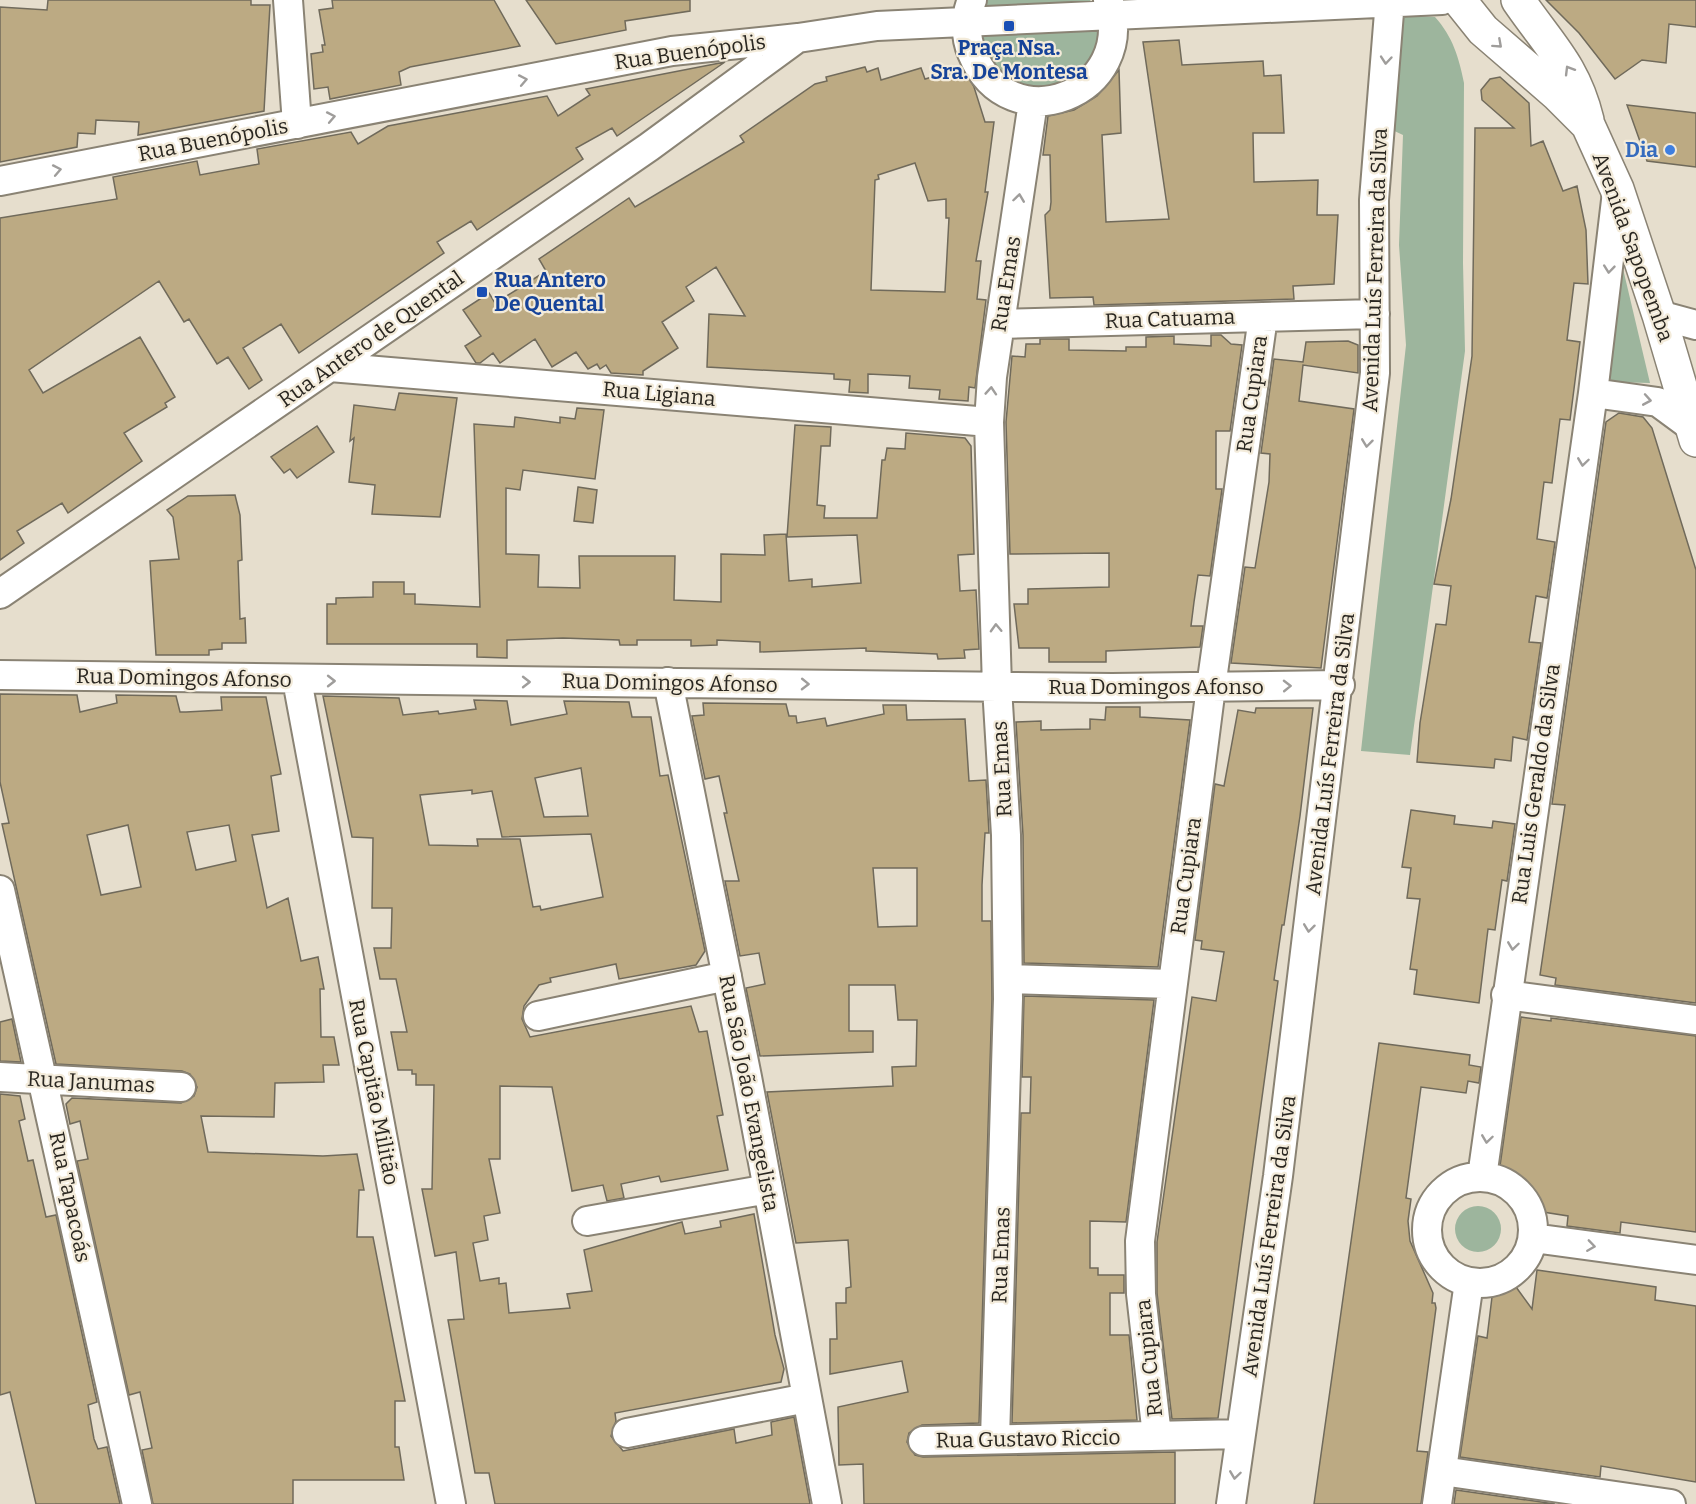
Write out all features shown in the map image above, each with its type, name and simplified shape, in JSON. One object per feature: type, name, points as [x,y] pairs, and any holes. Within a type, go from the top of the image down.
[{"type":"main road","name":"Avenida Sapopemba","points":[[1459,0],[1483,30],[1588,125],[1617,189],[1659,315],[1694,434]]},
{"type":"main road","points":[[1518,0],[1537,13],[1568,68],[1578,87],[1588,125]]},
{"type":"street","points":[[288,0],[297,124]]},
{"type":"street","name":"Avenida Luís Ferreira da Silva","points":[[1231,1504],[1278,1176],[1340,685],[1375,373],[1374,200],[1391,0]]},
{"type":"street","name":"Rua Buenópolis","points":[[0,181],[672,51],[798,38],[969,11],[1442,0]]},
{"type":"street","points":[[969,11],[968,45],[977,66],[992,84],[1011,96],[1034,102],[1056,100],[1076,92],[1094,79],[1107,60],[1113,39],[1111,8]]},
{"type":"street","name":"Rua Antero de Quental","points":[[0,594],[650,147],[798,38]]},
{"type":"street","name":"Rua Emas","points":[[995,1440],[1008,979],[1006,835],[998,687],[989,422],[1000,324],[1034,102]]},
{"type":"street","name":"Rua Luis Geraldo da Silva","points":[[1482,1177],[1593,393],[1617,189]]},
{"type":"street","name":"Rua Catuama","points":[[1000,324],[1375,314]]},
{"type":"street","points":[[1659,315],[1696,325]]},
{"type":"street","name":"Rua Cupiara","points":[[1157,1436],[1142,1294],[1140,1241],[1211,687],[1263,317]]},
{"type":"street","name":"Rua Ligiana","points":[[330,367],[989,422]]},
{"type":"street","points":[[1593,393],[1658,402],[1694,434]]},
{"type":"street","name":"Rua Domingos Afonso","points":[[0,675],[998,687],[1340,685]]},
{"type":"street","name":"Rua Capitão Militão","points":[[297,680],[452,1504]]},
{"type":"street","name":"Rua São João Evangelista","points":[[668,682],[727,976],[827,1504]]},
{"type":"street","name":"Rua Tapacoás","points":[[0,890],[137,1504]]},
{"type":"street","points":[[538,1016],[727,976]]},
{"type":"street","points":[[1008,979],[1172,984]]},
{"type":"street","points":[[1506,995],[1696,1020]]},
{"type":"street","name":"Rua Janumas","points":[[0,1077],[181,1087]]},
{"type":"street","points":[[1482,1177],[1499,1180],[1515,1190],[1526,1203],[1532,1220],[1533,1238],[1527,1255],[1517,1269],[1503,1278],[1486,1283],[1469,1282],[1455,1277],[1442,1267],[1431,1247],[1427,1224],[1431,1209],[1440,1195],[1452,1185],[1466,1179],[1482,1177]]},
{"type":"street","points":[[587,1221],[768,1189]]},
{"type":"street","points":[[1533,1238],[1696,1260]]},
{"type":"street","points":[[1437,1504],[1469,1282]]},
{"type":"street","points":[[627,1433],[807,1398]]},
{"type":"street","name":"Rua Gustavo Riccio","points":[[922,1441],[1241,1434]]},
{"type":"street","points":[[1442,1472],[1671,1504]]},
{"type":"green space","points":[[988,0],[1090,0],[1099,13],[979,19]]},
{"type":"green space","points":[[1404,15],[1435,17],[1454,48],[1464,83],[1465,351],[1410,755],[1361,751],[1406,345],[1399,245],[1403,135],[1388,128],[1395,21]]},
{"type":"green space","points":[[1102,30],[1100,53],[1086,70],[1059,88],[1031,92],[1003,82],[976,35]]},
{"type":"green space","points":[[1620,256],[1650,383],[1613,382],[1603,373]]},
{"type":"green space","points":[[1478,1206],[1494,1213],[1501,1229],[1494,1245],[1478,1252],[1462,1245],[1455,1229],[1462,1213]]},
{"type":"building","points":[[48,0],[251,0],[251,5],[270,5],[264,111],[138,135],[139,122],[96,120],[95,134],[78,133],[77,147],[0,162],[0,7],[47,10]]},
{"type":"building","points":[[332,0],[494,0],[520,46],[410,67],[399,72],[401,85],[330,99],[328,87],[314,89],[311,54],[323,52],[322,45],[325,45],[319,10],[333,8]]},
{"type":"building","points":[[526,0],[690,0],[690,11],[625,21],[626,30],[556,44]]},
{"type":"building","points":[[1546,0],[1696,0],[1696,27],[1669,24],[1666,63],[1642,60],[1615,79],[1579,33]]},
{"type":"building","points":[[1179,40],[1182,65],[1263,61],[1264,76],[1281,75],[1284,133],[1253,133],[1254,182],[1318,180],[1317,215],[1338,215],[1334,284],[1293,286],[1294,299],[1094,305],[1093,297],[1050,298],[1045,215],[1050,210],[1051,202],[1050,155],[1043,155],[1048,116],[1074,110],[1097,96],[1119,70],[1121,133],[1102,135],[1106,222],[1169,219],[1143,42]]},
{"type":"building","points":[[725,62],[617,136],[612,128],[576,148],[583,159],[477,230],[471,221],[437,242],[444,253],[299,353],[281,324],[243,348],[262,380],[249,389],[228,357],[217,364],[189,319],[184,322],[159,281],[29,370],[43,393],[140,337],[175,397],[165,403],[167,407],[124,433],[142,461],[68,513],[62,503],[17,531],[24,543],[0,560],[0,218],[117,199],[113,177],[197,161],[200,175],[259,164],[257,149],[351,132],[358,144],[388,126],[547,96],[558,116],[590,95],[586,89]]},
{"type":"building","points":[[865,67],[867,72],[878,68],[881,80],[921,68],[925,79],[960,69],[963,79],[969,78],[974,87],[985,122],[994,122],[985,192],[988,192],[976,261],[981,261],[977,299],[986,300],[975,388],[969,387],[968,401],[939,399],[940,390],[909,388],[910,376],[868,374],[868,393],[849,392],[850,380],[834,379],[834,374],[707,367],[709,314],[745,316],[716,267],[686,287],[694,301],[662,322],[678,348],[643,371],[643,375],[611,373],[606,365],[600,369],[597,364],[588,369],[576,352],[552,367],[535,339],[500,363],[493,353],[480,363],[476,363],[465,346],[481,336],[463,310],[489,293],[495,303],[526,284],[546,271],[539,259],[629,198],[635,207],[744,142],[740,136],[815,84],[827,81],[826,77]],"holes":[[[915,163],[928,201],[946,199],[946,218],[949,218],[945,292],[871,290],[875,180],[879,179],[878,175]]]},
{"type":"building","points":[[1500,77],[1529,103],[1531,146],[1543,141],[1563,191],[1577,186],[1586,230],[1588,284],[1574,283],[1567,340],[1580,342],[1570,420],[1560,419],[1552,483],[1544,482],[1537,539],[1555,542],[1547,598],[1536,596],[1529,642],[1541,643],[1527,740],[1513,737],[1511,761],[1495,759],[1494,768],[1417,762],[1420,723],[1436,624],[1446,625],[1451,586],[1434,584],[1451,499],[1472,356],[1475,128],[1514,128],[1482,100],[1481,90],[1490,79]]},
{"type":"building","name":"Dia","points":[[1627,105],[1696,113],[1696,167],[1647,161]]},
{"type":"building","points":[[1211,335],[1221,335],[1231,344],[1242,345],[1230,431],[1216,431],[1216,489],[1222,489],[1210,576],[1198,575],[1191,626],[1203,626],[1200,647],[1106,651],[1106,662],[1049,662],[1049,648],[1019,648],[1014,604],[1028,604],[1028,589],[1109,587],[1109,553],[1010,554],[1006,422],[1012,356],[1025,357],[1026,344],[1040,344],[1040,339],[1069,339],[1069,350],[1126,351],[1126,347],[1146,347],[1146,337],[1174,336],[1174,344],[1211,346]]},
{"type":"building","points":[[1348,341],[1358,345],[1358,373],[1303,365],[1299,401],[1354,409],[1321,668],[1231,663],[1245,567],[1255,568],[1269,482],[1270,454],[1261,453],[1274,359],[1303,362],[1306,342]]},
{"type":"building","points":[[399,393],[457,398],[440,517],[372,514],[375,485],[349,482],[354,438],[350,441],[354,405],[395,410]]},
{"type":"building","points":[[577,408],[604,410],[595,479],[523,470],[520,490],[506,488],[506,554],[539,555],[538,587],[580,588],[579,556],[675,556],[674,600],[721,602],[721,554],[765,555],[764,535],[786,534],[789,581],[812,579],[812,587],[861,583],[857,535],[787,537],[795,425],[831,427],[830,446],[821,446],[817,505],[825,506],[824,518],[877,518],[882,460],[885,460],[887,448],[905,449],[906,433],[965,438],[971,446],[974,554],[958,555],[960,591],[976,590],[979,649],[964,650],[965,658],[938,659],[937,654],[866,651],[866,648],[760,652],[760,642],[717,640],[717,645],[691,646],[691,640],[637,640],[637,645],[620,645],[619,640],[563,638],[507,640],[507,658],[477,657],[477,644],[327,644],[327,604],[336,604],[336,598],[373,597],[373,582],[404,582],[404,594],[415,594],[415,604],[480,607],[474,424],[514,427],[515,417],[560,423],[560,417],[575,419]]},
{"type":"building","points":[[1619,413],[1643,417],[1652,428],[1696,570],[1696,1003],[1555,985],[1556,978],[1540,975],[1565,805],[1552,804],[1606,422]]},
{"type":"building","points":[[317,426],[334,452],[297,478],[290,469],[284,473],[271,457]]},
{"type":"building","points":[[578,487],[597,490],[593,523],[574,521]]},
{"type":"building","points":[[235,495],[240,515],[242,560],[238,561],[240,619],[245,618],[246,643],[222,643],[222,649],[209,650],[209,655],[156,655],[150,561],[179,559],[173,517],[167,510],[188,496]]},
{"type":"building","points":[[0,694],[77,695],[80,712],[117,703],[116,695],[176,696],[180,712],[222,710],[221,697],[266,697],[281,774],[271,776],[279,831],[252,835],[267,908],[288,898],[301,961],[318,957],[324,989],[320,989],[321,1037],[334,1037],[339,1065],[323,1065],[324,1082],[275,1083],[274,1117],[201,1116],[208,1152],[323,1156],[357,1154],[364,1190],[359,1190],[357,1237],[373,1237],[405,1401],[395,1401],[395,1447],[399,1447],[404,1480],[293,1480],[293,1504],[153,1504],[142,1450],[152,1448],[140,1392],[129,1395],[77,1161],[88,1159],[80,1121],[70,1124],[66,1104],[72,1098],[181,1103],[194,1096],[197,1087],[190,1074],[182,1071],[56,1064],[2,824],[9,823],[0,782]],"holes":[[[128,825],[141,887],[101,895],[87,835]],[[229,825],[236,861],[196,870],[187,832]]]},
{"type":"building","points":[[323,696],[399,698],[403,715],[438,711],[439,714],[476,709],[474,700],[507,701],[511,725],[567,714],[564,701],[629,702],[632,717],[651,717],[660,776],[668,775],[705,951],[696,965],[619,979],[616,964],[550,978],[551,982],[539,985],[524,1006],[522,1019],[530,1037],[691,1006],[699,1032],[707,1031],[723,1115],[717,1116],[728,1170],[661,1182],[659,1176],[621,1184],[624,1198],[607,1201],[603,1185],[572,1191],[552,1087],[500,1086],[500,1159],[489,1159],[500,1213],[484,1216],[488,1240],[473,1243],[480,1281],[499,1278],[499,1284],[506,1283],[509,1313],[570,1308],[567,1294],[592,1291],[584,1250],[682,1222],[685,1234],[721,1227],[720,1221],[754,1214],[775,1335],[784,1369],[781,1382],[615,1413],[616,1421],[611,1436],[623,1451],[734,1429],[736,1443],[772,1435],[771,1422],[794,1417],[810,1504],[495,1504],[489,1473],[475,1473],[448,1320],[464,1319],[456,1252],[435,1256],[422,1189],[432,1189],[434,1085],[416,1085],[416,1074],[412,1074],[412,1070],[398,1070],[391,1032],[407,1032],[396,979],[380,979],[374,948],[391,948],[392,908],[372,908],[373,838],[352,837]],"holes":[[[581,768],[588,816],[544,817],[535,778]],[[472,790],[472,794],[492,791],[502,837],[591,834],[603,897],[541,910],[540,906],[533,907],[520,839],[477,839],[478,846],[429,845],[420,795]]]},
{"type":"building","points":[[703,703],[786,704],[789,716],[796,716],[797,723],[825,718],[827,726],[884,714],[883,705],[906,705],[907,720],[965,719],[969,781],[986,780],[989,833],[985,833],[982,921],[991,921],[992,999],[979,1423],[922,1425],[909,1433],[907,1442],[915,1455],[923,1457],[1175,1452],[1175,1504],[864,1504],[863,1464],[839,1465],[838,1407],[908,1392],[902,1361],[830,1374],[830,1339],[837,1339],[836,1303],[846,1303],[846,1288],[851,1287],[848,1240],[796,1243],[767,1092],[893,1086],[892,1067],[916,1066],[917,1020],[898,1020],[895,985],[849,985],[849,1031],[873,1031],[873,1052],[760,1056],[746,988],[765,984],[759,953],[740,956],[725,881],[739,881],[724,813],[727,813],[719,776],[705,779],[692,716],[704,715]],"holes":[[[873,868],[917,868],[917,926],[878,927]]]},
{"type":"building","points":[[1106,707],[1140,707],[1140,717],[1190,720],[1158,967],[1024,963],[1023,835],[1016,722],[1041,721],[1041,730],[1090,729],[1090,719],[1105,720]]},
{"type":"building","points":[[1256,708],[1313,708],[1300,816],[1274,980],[1278,981],[1218,1418],[1172,1419],[1157,1293],[1157,1242],[1192,997],[1216,1001],[1224,952],[1201,949],[1202,941],[1195,940],[1215,784],[1224,786],[1238,710],[1255,713]]},
{"type":"building","points":[[1411,810],[1455,816],[1454,824],[1492,828],[1493,821],[1515,824],[1507,881],[1502,880],[1495,930],[1488,929],[1479,1003],[1414,994],[1417,970],[1410,969],[1420,899],[1407,898],[1411,868],[1402,867]]},
{"type":"building","points":[[1024,996],[1154,1000],[1126,1222],[1090,1221],[1090,1268],[1098,1268],[1098,1275],[1124,1275],[1124,1293],[1110,1293],[1110,1335],[1129,1335],[1137,1420],[1012,1423],[1021,1113],[1030,1113],[1031,1077],[1022,1077]]},
{"type":"building","points":[[1521,1017],[1551,1021],[1551,1018],[1696,1036],[1696,1232],[1621,1222],[1620,1233],[1567,1226],[1568,1216],[1543,1212],[1529,1184],[1500,1166]]},
{"type":"building","points":[[12,1019],[21,1062],[0,1061],[0,1022]]},
{"type":"building","points":[[1379,1043],[1470,1055],[1469,1065],[1481,1067],[1479,1083],[1468,1081],[1466,1093],[1421,1087],[1406,1198],[1411,1199],[1408,1221],[1410,1241],[1433,1293],[1432,1303],[1435,1303],[1436,1308],[1417,1451],[1428,1452],[1421,1504],[1314,1504]]},
{"type":"building","points":[[0,1094],[20,1096],[25,1119],[19,1121],[28,1161],[33,1160],[46,1217],[56,1215],[97,1402],[88,1405],[94,1439],[98,1449],[107,1447],[120,1504],[36,1504],[10,1392],[0,1395]]},
{"type":"building","points":[[1537,1270],[1656,1287],[1655,1300],[1696,1306],[1696,1482],[1601,1466],[1600,1477],[1460,1457],[1478,1336],[1487,1338],[1492,1297],[1516,1287],[1532,1309]]},
{"type":"building","points":[[1456,1490],[1555,1504],[1454,1504]]},
{"type":"place","name":"Praça Nsa. Sra. De Montesa","points":[[1009,26]]},
{"type":"place","name":"Dia","points":[[1670,150]]},
{"type":"place","name":"Rua Antero De Quental","points":[[482,292]]}]
